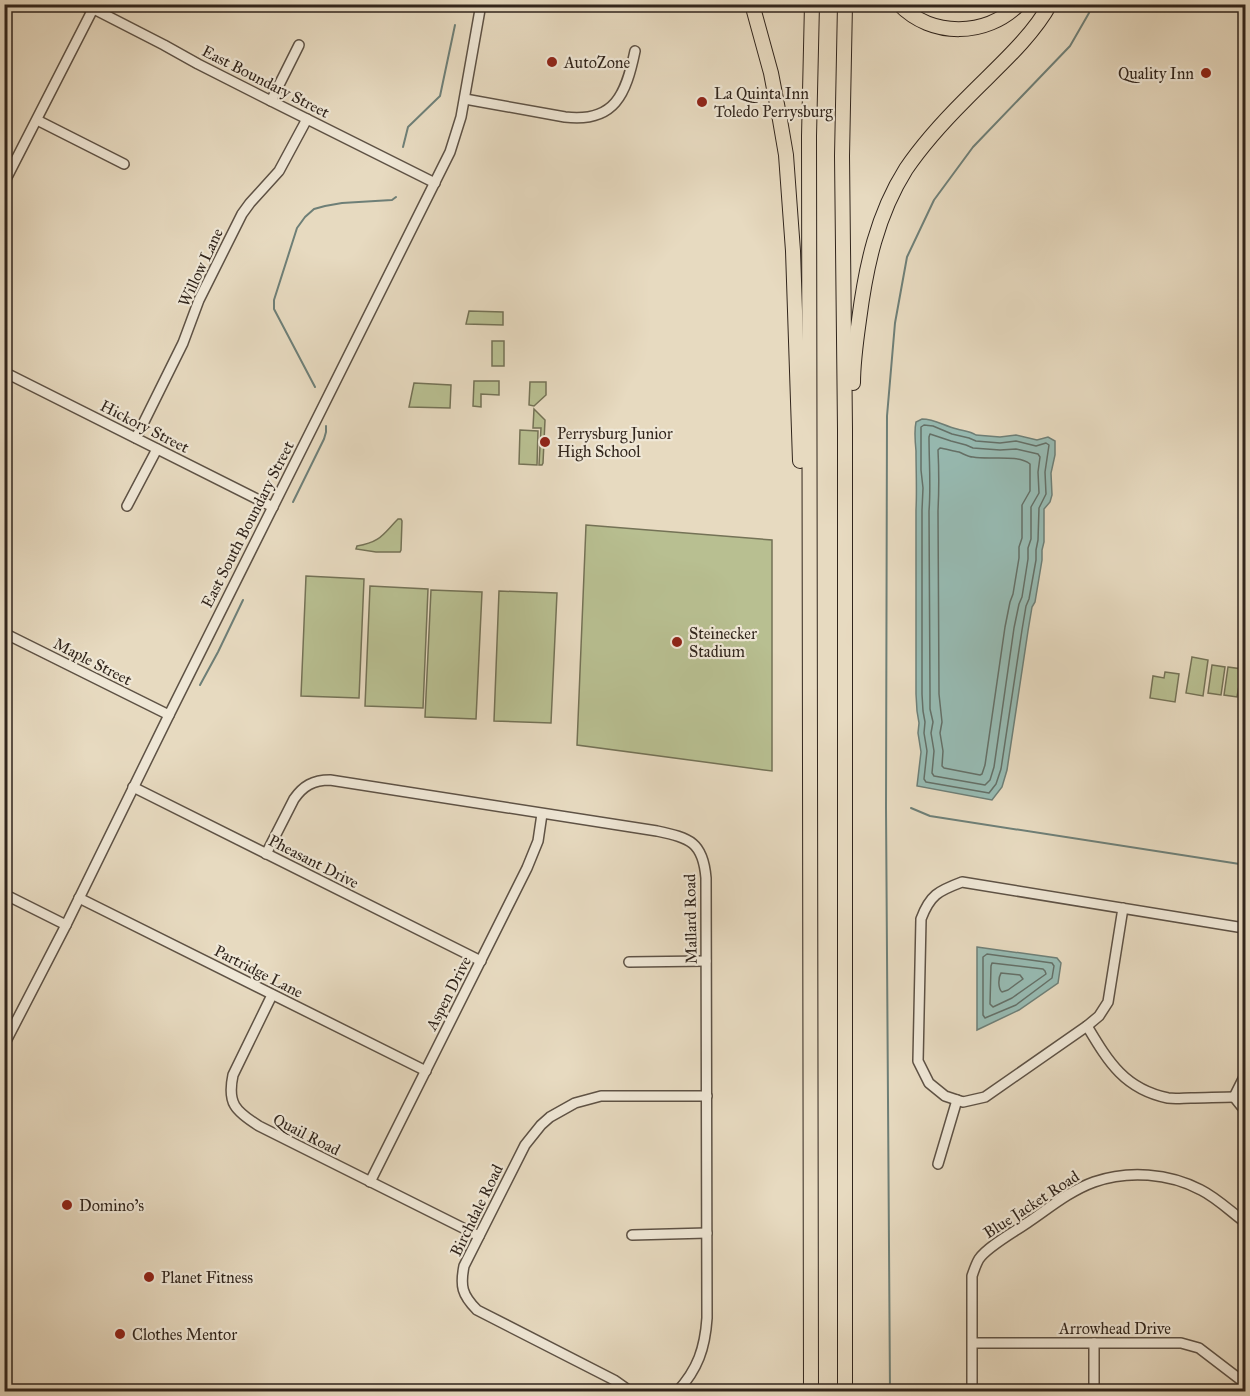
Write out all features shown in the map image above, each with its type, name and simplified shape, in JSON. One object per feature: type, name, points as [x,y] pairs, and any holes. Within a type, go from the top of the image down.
[{"type":"highway","points":[[752,4],[771,73],[790,197],[810,625]]},
{"type":"highway","points":[[811,1392],[809,136],[812,4]]},
{"type":"highway","points":[[845,1392],[845,429],[842,156],[846,4]]},
{"type":"highway","points":[[899,4],[921,21],[932,26],[956,30],[978,28],[995,22],[1019,4]]},
{"type":"highway","points":[[845,429],[852,399],[853,364],[868,261],[876,233],[894,189],[906,169],[936,131],[1022,41],[1050,4]]},
{"type":"street","name":"East South Boundary Street","points":[[4,1045],[435,183],[456,135],[465,99],[481,4]]},
{"type":"street","points":[[1243,4],[1245,19]]},
{"type":"street","points":[[4,183],[37,120],[87,6]]},
{"type":"street","name":"East Boundary Street","points":[[87,6],[435,183]]},
{"type":"street","points":[[271,101],[299,45]]},
{"type":"street","points":[[465,99],[565,117],[581,119],[596,116],[610,108],[622,94],[631,71],[635,51]]},
{"type":"street","name":"Willow Lane","points":[[136,438],[183,343],[199,300],[242,214],[279,171],[307,119]]},
{"type":"street","points":[[37,120],[124,164]]},
{"type":"street","name":"Hickory Street","points":[[4,372],[273,507]]},
{"type":"street","points":[[127,506],[157,449]]},
{"type":"street","name":"Maple Street","points":[[4,633],[169,715]]},
{"type":"street","name":"Mallard Road","points":[[266,854],[299,792],[309,783],[322,780],[666,833],[685,839],[694,845],[702,856],[705,867],[707,1318],[706,1335],[699,1361],[677,1392]]},
{"type":"street","name":"Pheasant Drive","points":[[133,787],[481,961]]},
{"type":"street","name":"Aspen Drive","points":[[370,1182],[534,852],[542,814]]},
{"type":"street","points":[[1123,908],[1108,1002],[1100,1016],[985,1097],[963,1102],[945,1096],[929,1083],[918,1061],[921,920],[926,905],[940,890],[962,882],[1123,908],[1245,928]]},
{"type":"street","points":[[4,894],[66,925]]},
{"type":"street","name":"Partridge Lane","points":[[79,898],[426,1071]]},
{"type":"street","points":[[629,962],[706,961]]},
{"type":"street","name":"Quail Road","points":[[272,995],[233,1075],[230,1092],[240,1112],[259,1126],[479,1236]]},
{"type":"street","points":[[1087,1026],[1106,1058],[1117,1071],[1148,1092],[1170,1098],[1234,1097]]},
{"type":"street","points":[[1234,1097],[1245,1073]]},
{"type":"street","name":"Birchdale Road","points":[[631,1392],[614,1380],[484,1314],[473,1306],[462,1286],[464,1266],[525,1145],[541,1125],[562,1109],[601,1096],[706,1096]]},
{"type":"street","points":[[1234,1097],[1245,1112]]},
{"type":"street","points":[[938,1164],[957,1100]]},
{"type":"street","name":"Blue Jacket Road","points":[[972,1392],[972,1276],[979,1259],[985,1252],[1067,1195],[1094,1182],[1118,1176],[1160,1176],[1201,1190],[1216,1199],[1245,1223]]},
{"type":"street","points":[[632,1234],[707,1233]]},
{"type":"street","name":"Arrowhead Drive","points":[[973,1343],[1181,1343],[1199,1348],[1245,1384]]},
{"type":"street","points":[[1094,1343],[1094,1392]]},
{"type":"green space","points":[[469,311],[503,312],[503,325],[466,324]]},
{"type":"green space","points":[[492,341],[504,341],[504,366],[492,366]]},
{"type":"green space","points":[[474,381],[499,381],[499,395],[481,394],[481,407],[473,406]]},
{"type":"green space","points":[[530,382],[546,382],[546,395],[534,406],[529,405]]},
{"type":"green space","points":[[414,383],[451,385],[450,408],[409,407]]},
{"type":"green space","points":[[534,409],[545,420],[542,465],[539,465],[541,428],[533,428]]},
{"type":"green space","points":[[520,430],[538,431],[537,465],[519,464]]},
{"type":"green space","points":[[398,519],[402,521],[400,552],[356,549],[357,546],[381,537]]},
{"type":"green space","name":"Steinecker Stadium","points":[[586,525],[772,540],[772,771],[577,745]]},
{"type":"green space","points":[[306,576],[364,579],[359,698],[301,696]]},
{"type":"green space","points":[[370,586],[428,589],[423,708],[365,706]]},
{"type":"green space","points":[[431,590],[482,592],[476,719],[425,717]]},
{"type":"green space","points":[[499,591],[557,593],[551,723],[494,721]]},
{"type":"green space","points":[[1192,657],[1208,660],[1203,696],[1186,693]]},
{"type":"green space","points":[[1212,665],[1225,667],[1221,695],[1208,693]]},
{"type":"green space","points":[[1228,667],[1242,669],[1237,697],[1224,695]]},
{"type":"green space","points":[[1165,672],[1179,674],[1175,702],[1150,698],[1153,676],[1164,678]]},
{"type":"water","points":[[922,419],[976,435],[1000,437],[1016,435],[1037,440],[1048,437],[1055,441],[1051,473],[1052,495],[1044,509],[1042,560],[1035,602],[1032,607],[1007,770],[1002,787],[992,800],[917,786],[921,752],[916,694],[915,432],[916,422]]},
{"type":"water","points":[[977,947],[1057,958],[1061,963],[1058,983],[1019,1010],[977,1030]]},
{"type":"waterway","points":[[933,4],[945,9],[957,10],[981,4]]},
{"type":"waterway","points":[[890,1392],[886,808],[887,416],[895,323],[907,257],[934,200],[973,147],[1070,46],[1089,13],[1091,4]]},
{"type":"waterway","points":[[403,147],[408,127],[440,96],[455,25]]},
{"type":"waterway","points":[[315,387],[274,309],[274,300],[297,228],[314,209],[342,203],[392,200],[396,197]]},
{"type":"waterway","points":[[293,502],[324,439],[326,426]]},
{"type":"waterway","points":[[200,685],[243,600]]},
{"type":"waterway","points":[[911,808],[930,816],[1246,865]]},
{"type":"place","name":"AutoZone","points":[[552,62]]},
{"type":"place","name":"Quality Inn","points":[[1206,73]]},
{"type":"place","name":"La Quinta Inn Toledo Perrysburg","points":[[702,102]]},
{"type":"place","name":"Perrysburg Junior High School","points":[[545,442]]},
{"type":"place","name":"Steinecker Stadium","points":[[677,642]]},
{"type":"place","name":"Domino's","points":[[67,1205]]},
{"type":"place","name":"Planet Fitness","points":[[149,1277]]},
{"type":"place","name":"Clothes Mentor","points":[[120,1334]]}]
